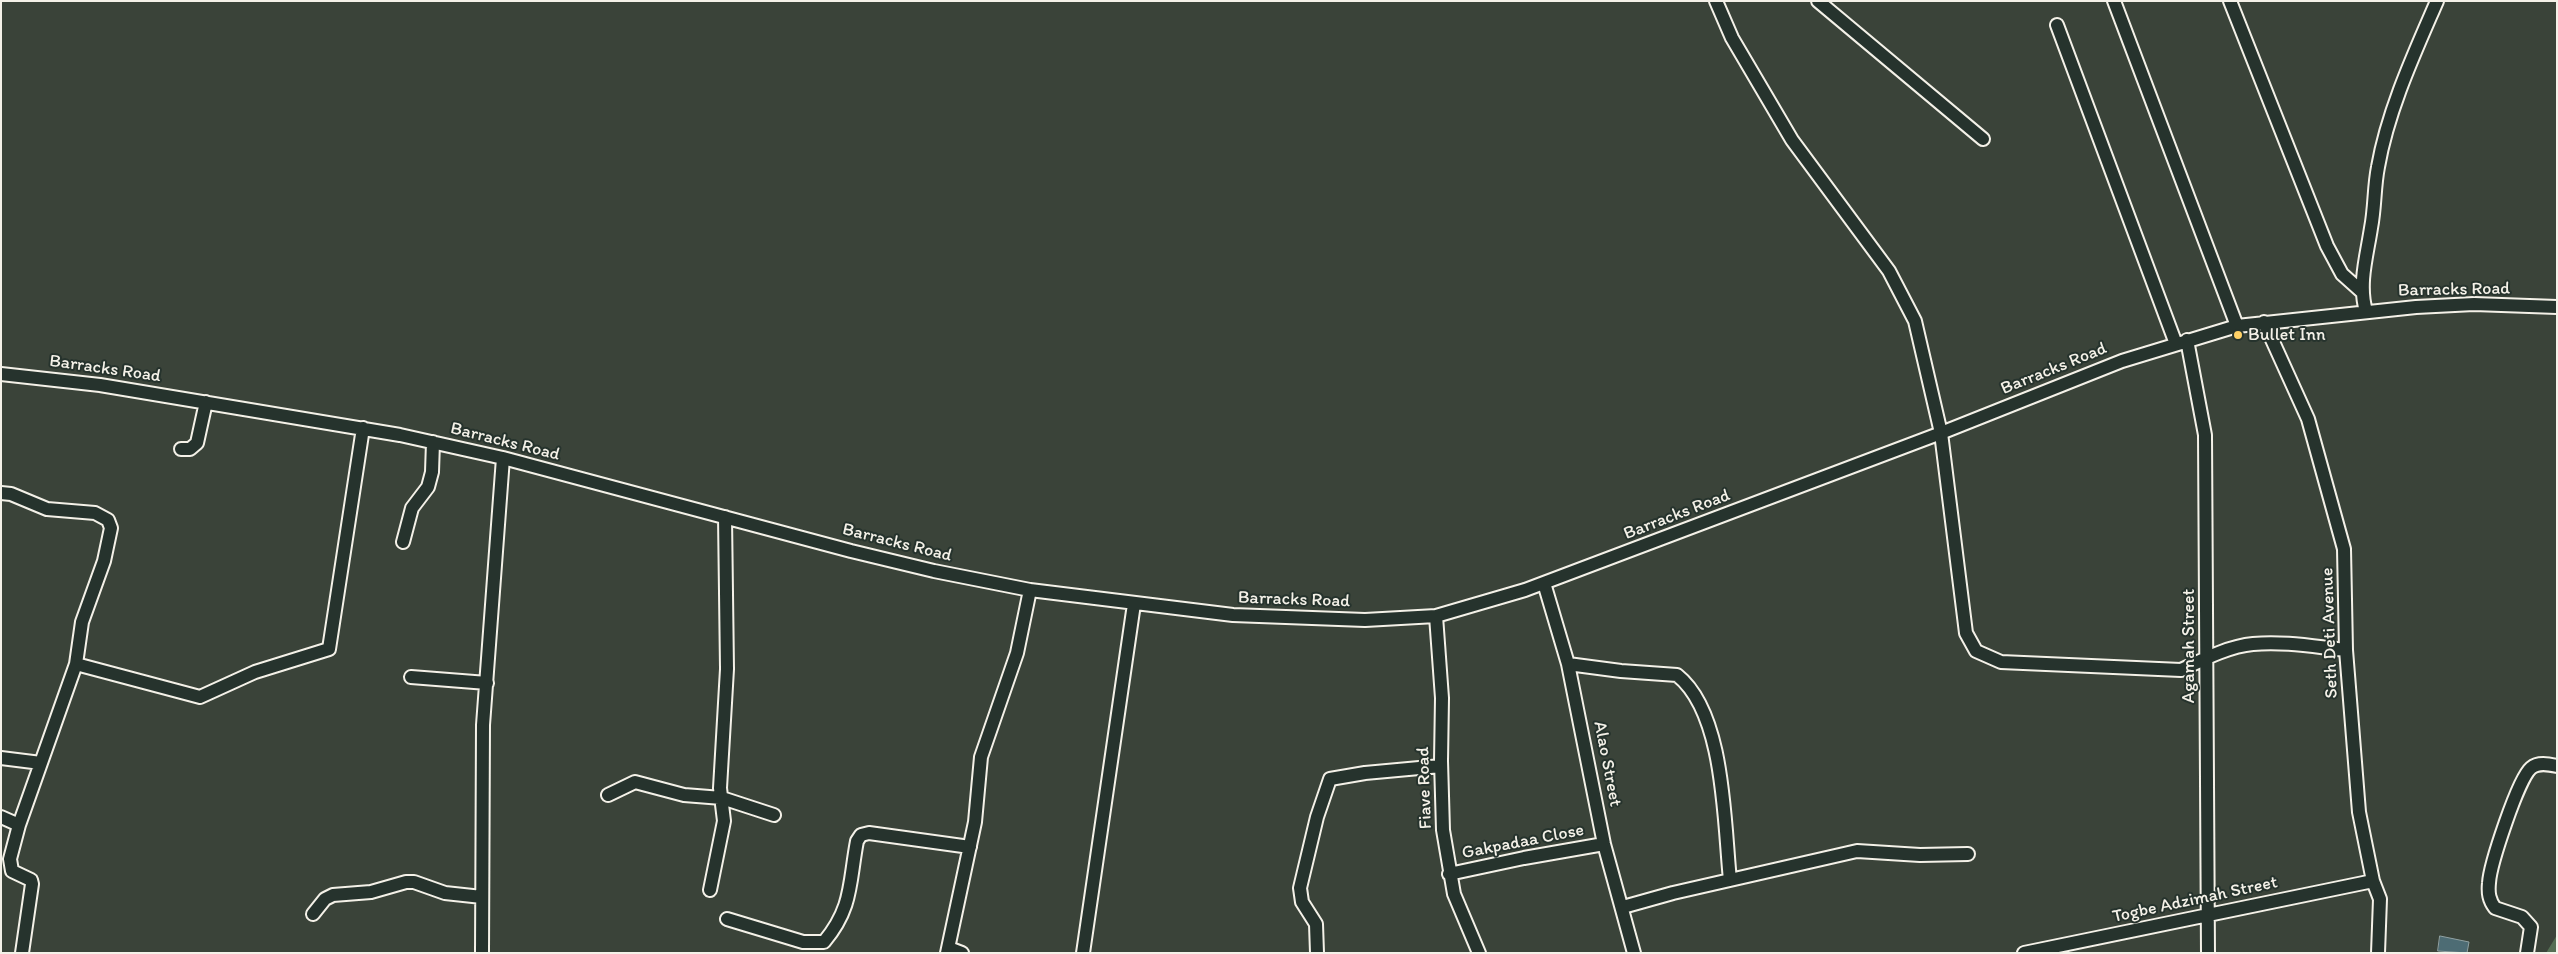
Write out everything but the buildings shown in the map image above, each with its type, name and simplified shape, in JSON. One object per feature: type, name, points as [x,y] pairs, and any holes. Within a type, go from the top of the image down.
[{"type":"street","points":[[1716,1],[1732,38],[1792,140],[1889,272],[1915,321],[1941,433],[1966,633],[1976,651],[2001,662],[2181,670],[2206,658],[2251,644],[2278,643],[2346,650]]},
{"type":"street","points":[[1818,1],[1983,139]]},
{"type":"street","points":[[2114,1],[2237,326]]},
{"type":"street","points":[[2230,1],[2327,246],[2342,274],[2361,291]]},
{"type":"street","points":[[2366,311],[2361,291],[2383,144],[2406,74],[2437,1]]},
{"type":"street","name":"Agamah Street","points":[[2057,25],[2181,342],[2205,435],[2208,953]]},
{"type":"street","name":"Barracks Road","points":[[1,374],[100,385],[363,428],[433,442],[503,458],[934,571],[1030,590],[1233,615],[1312,620],[1365,620],[1436,616],[1544,583],[1941,433],[2122,361],[2237,326],[2366,311],[2474,304],[2557,308]]},
{"type":"street","name":"Seth Deti Avenue","points":[[2264,322],[2308,419],[2344,549],[2346,650],[2359,812],[2373,880],[2380,899],[2378,953]]},
{"type":"street","points":[[182,449],[190,449],[197,443],[206,402]]},
{"type":"street","points":[[76,664],[200,697],[255,672],[329,648],[363,428]]},
{"type":"street","points":[[402,542],[412,508],[428,486],[432,472],[433,442]]},
{"type":"street","points":[[482,953],[483,725],[503,458]]},
{"type":"street","points":[[1,493],[11,494],[46,509],[95,512],[110,524],[104,561],[82,622],[76,664],[19,825],[10,859],[12,871],[31,880],[33,887],[22,953]]},
{"type":"street","points":[[710,890],[724,821],[722,798],[727,669],[725,517]]},
{"type":"street","name":"Alao Street","points":[[1544,583],[1568,664],[1604,844],[1623,907],[1634,953]]},
{"type":"street","points":[[962,953],[948,950],[975,822],[981,757],[1017,653],[1030,590]]},
{"type":"street","points":[[1084,953],[1134,604]]},
{"type":"street","name":"Fiave Road","points":[[1436,616],[1442,698],[1441,766],[1443,830],[1449,874],[1454,894],[1479,953]]},
{"type":"street","points":[[1568,664],[1622,672],[1677,675],[1694,694],[1715,743],[1730,880]]},
{"type":"street","points":[[411,677],[487,683]]},
{"type":"street","points":[[1,758],[41,763]]},
{"type":"street","points":[[2527,953],[2531,927],[2522,917],[2495,908],[2489,895],[2489,881],[2515,801],[2528,771],[2538,764],[2557,766]]},
{"type":"street","points":[[1317,953],[1316,924],[1302,902],[1300,888],[1317,817],[1330,779],[1365,773],[1441,766]]},
{"type":"street","points":[[608,796],[635,782],[684,794],[722,798],[774,815]]},
{"type":"street","points":[[1,817],[19,825]]},
{"type":"street","points":[[727,918],[803,942],[824,942],[837,927],[848,904],[857,841],[861,835],[870,833],[970,847]]},
{"type":"street","name":"Gakpadaa Close","points":[[1449,874],[1604,844]]},
{"type":"street","points":[[1623,907],[1857,851],[1920,856],[1968,854]]},
{"type":"street","name":"Togbe Adzimah Street","points":[[2024,953],[2373,880]]},
{"type":"street","points":[[313,914],[325,899],[333,895],[372,892],[406,882],[414,882],[445,893],[482,897]]},
{"type":"green space","points":[[2557,935],[2557,953],[2546,953]]},
{"type":"water","points":[[2440,936],[2469,942],[2467,953],[2438,951]]},
{"type":"place","name":"Bullet Inn","points":[[2238,335]]}]
